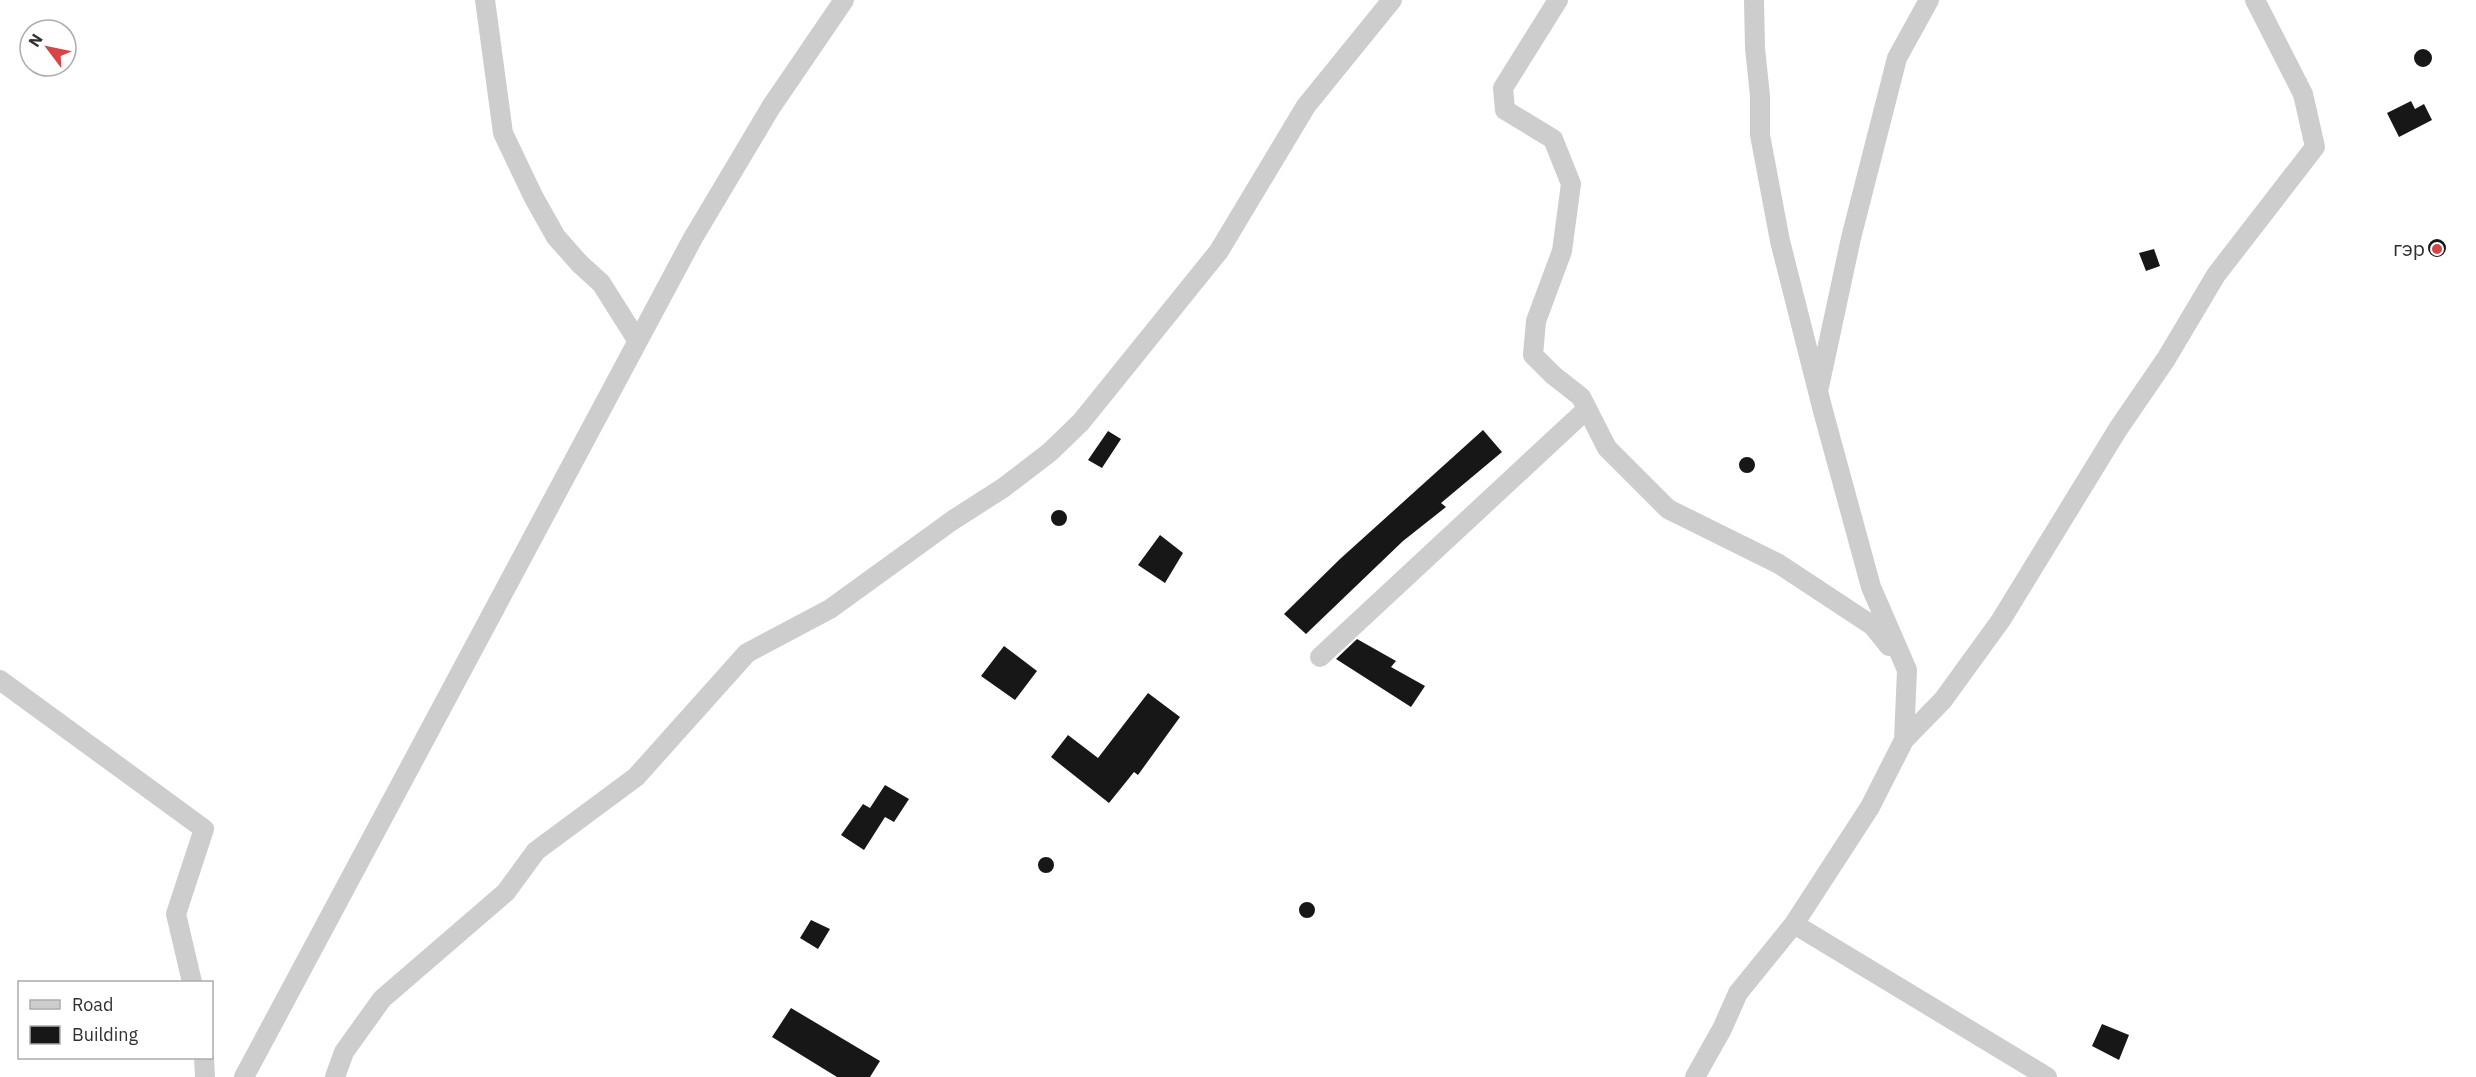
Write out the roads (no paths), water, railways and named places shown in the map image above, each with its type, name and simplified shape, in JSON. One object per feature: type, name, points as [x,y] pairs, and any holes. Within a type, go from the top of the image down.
[{"type":"street","points":[[485,0],[503,133],[534,198],[556,237],[601,283],[637,340]]},
{"type":"street","points":[[244,1077],[693,237],[771,107],[844,0]]},
{"type":"street","points":[[334,1077],[344,1052],[382,999],[506,892],[536,850],[636,777],[747,653],[830,609],[953,520],[1003,488],[1050,452],[1081,422],[1219,250],[1306,106],[1392,0]]},
{"type":"street","points":[[1557,0],[1503,88],[1505,110],[1553,139],[1571,184],[1562,251],[1536,321],[1533,355],[1553,375],[1581,397],[1607,448],[1668,509],[1779,564],[1873,626],[1908,670]]},
{"type":"street","points":[[1754,0],[1760,135],[1780,241],[1871,587],[1908,670],[1904,740]]},
{"type":"street","points":[[1818,392],[1851,238],[1897,58],[1929,0]]},
{"type":"street","points":[[1695,1077],[1722,1029],[1738,993],[1794,924],[1870,807],[1904,740],[1943,700],[2001,620],[2118,429],[2166,359],[2216,275],[2315,147],[2303,94],[2255,0]]},
{"type":"street","points":[[1320,657],[1587,409]]},
{"type":"street","points":[[0,680],[204,829],[176,914],[192,981]]},
{"type":"street","points":[[1794,924],[2047,1077]]},
{"type":"street","points":[[204,1059],[205,1077]]},
{"type":"place","name":"гэр","points":[[2437,249]]}]
